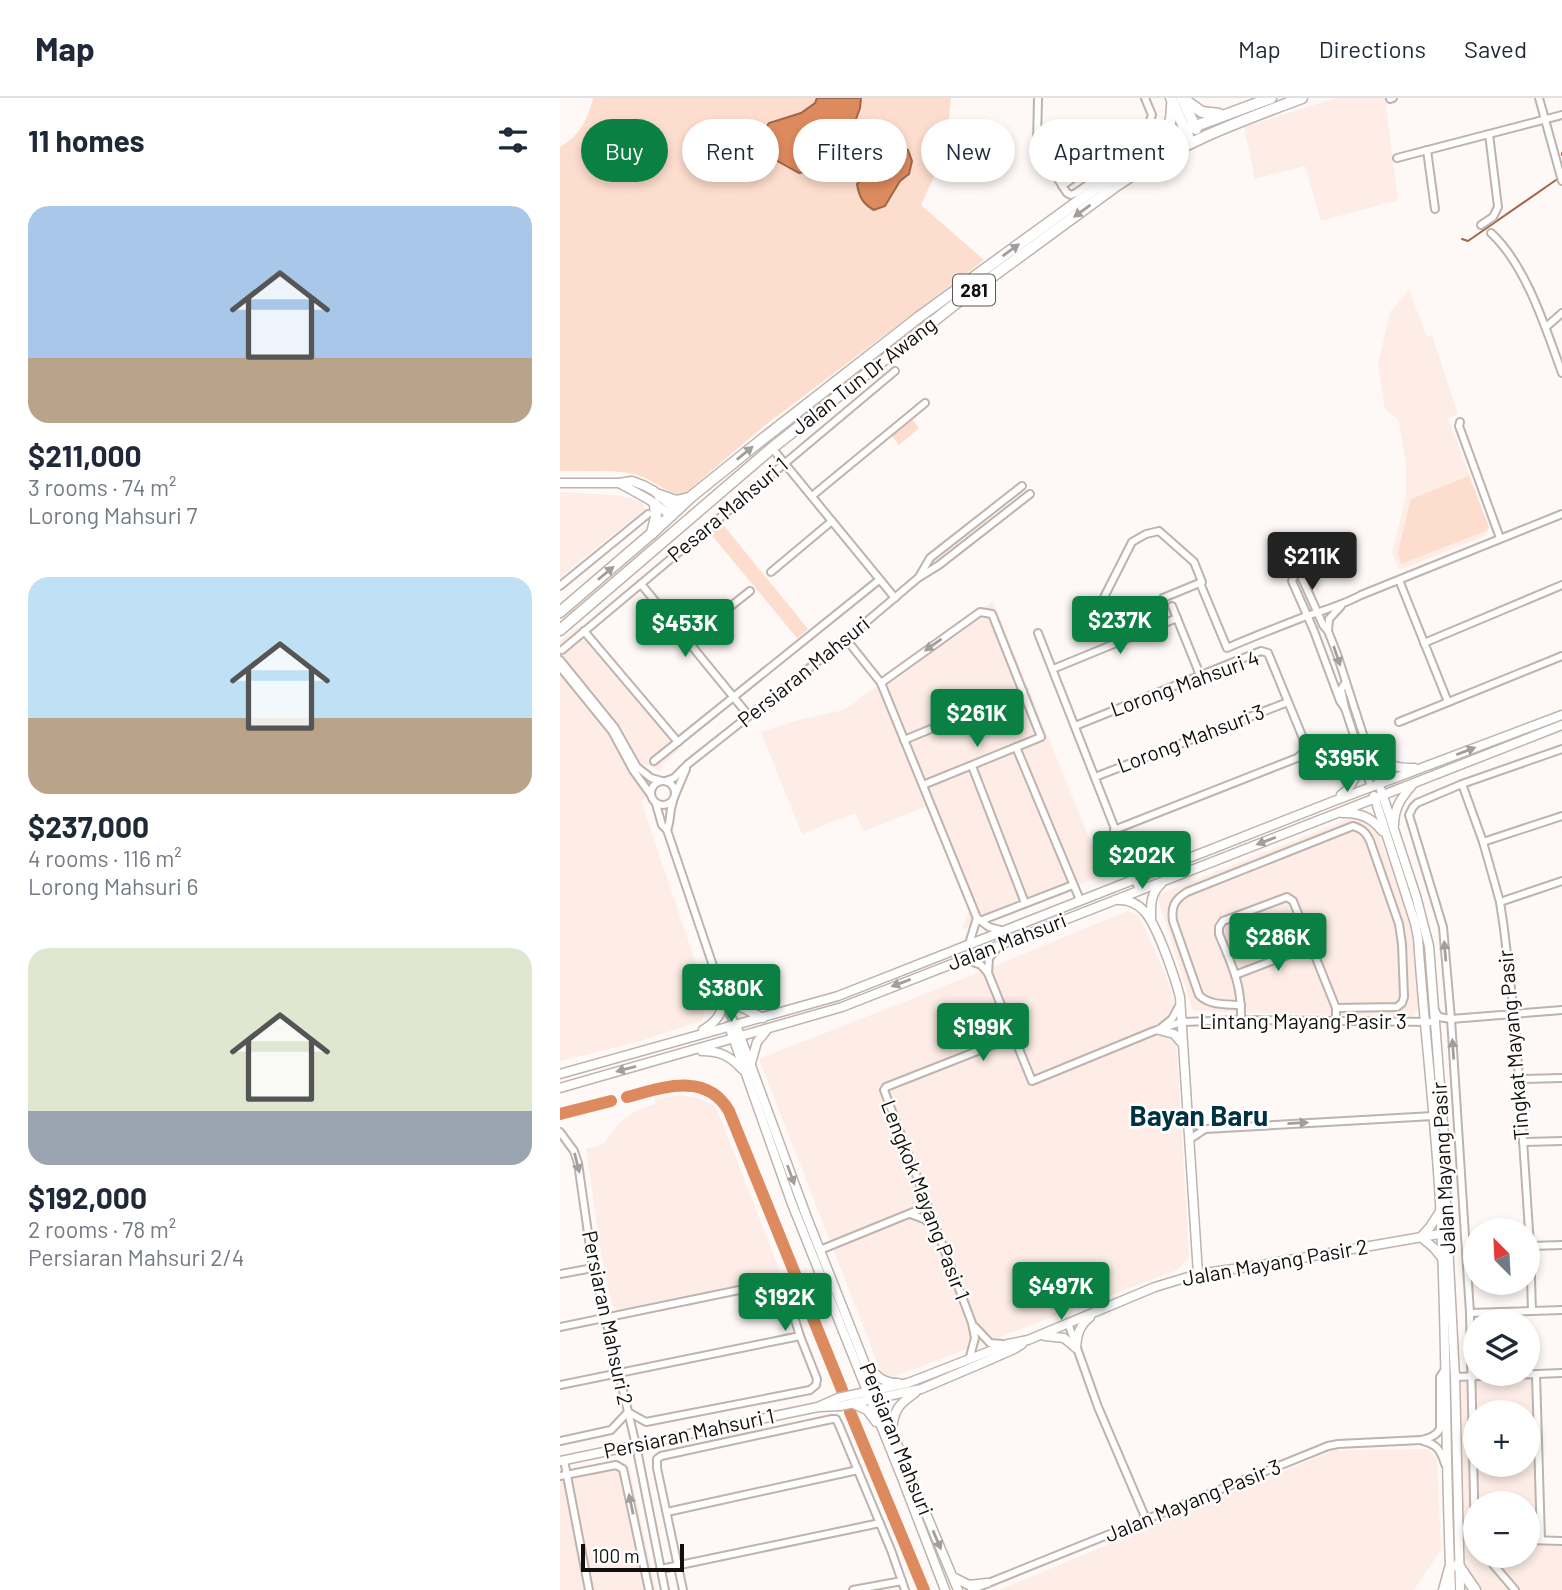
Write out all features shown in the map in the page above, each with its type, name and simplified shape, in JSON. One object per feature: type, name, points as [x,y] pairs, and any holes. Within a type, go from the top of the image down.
[{"type":"main road","name":"Jalan Tun Dr Awang","points":[[1190,128],[1271,98]]},
{"type":"main road","name":"Jalan Tun Dr Awang","points":[[560,630],[772,448],[942,314],[1138,171],[1195,140],[1302,98]]},
{"type":"main road","points":[[1177,99],[1202,112],[1215,115],[1227,113]]},
{"type":"main road","points":[[1177,99],[1195,140]]},
{"type":"main road","points":[[1172,119],[1177,99]]},
{"type":"main road","name":"Jalan Tun Dr Awang","points":[[561,608],[676,515],[692,496],[764,438],[919,317],[1106,182]]},
{"type":"main road","points":[[651,534],[656,520],[657,500],[678,501],[692,496]]},
{"type":"main road","points":[[672,533],[676,515],[696,512]]},
{"type":"main road","points":[[1444,1590],[1454,1567],[1475,1590]]},
{"type":"street","points":[[1038,98],[1037,144],[1062,186],[1071,195],[1092,182]]},
{"type":"street","points":[[1062,186],[1110,152],[1145,133],[1152,115],[1145,98]]},
{"type":"street","points":[[1539,98],[1562,181]]},
{"type":"street","points":[[1397,158],[1562,115]]},
{"type":"street","points":[[1481,225],[1493,216],[1498,207],[1489,134]]},
{"type":"street","points":[[1427,150],[1435,209]]},
{"type":"street","points":[[1491,233],[1512,257],[1546,327],[1562,373]]},
{"type":"street","points":[[1546,327],[1562,313]]},
{"type":"street","name":"Pesara Mahsuri 1","points":[[562,650],[895,371]]},
{"type":"street","points":[[812,496],[925,403]]},
{"type":"street","points":[[1460,422],[1459,426],[1500,538]]},
{"type":"street","points":[[772,448],[895,598]]},
{"type":"street","points":[[560,482],[619,483],[657,500],[676,515]]},
{"type":"street","name":"Persiaran Mahsuri","points":[[918,578],[930,558],[1022,486]]},
{"type":"street","name":"Persiaran Mahsuri","points":[[664,781],[674,778],[918,578],[939,565],[1030,494]]},
{"type":"street","points":[[560,586],[648,514]]},
{"type":"street","points":[[1328,631],[1329,619],[1343,605],[1361,595],[1562,514]]},
{"type":"street","points":[[771,572],[832,521]]},
{"type":"street","points":[[1200,583],[1163,598],[1155,616],[1109,634],[1103,631],[1096,613],[1132,542],[1146,534],[1159,531],[1194,562],[1227,648],[1331,607],[1343,605]]},
{"type":"street","points":[[1375,786],[1364,750],[1346,682],[1328,631],[1298,569],[1292,581],[1340,701],[1364,750],[1387,764],[1408,769],[1423,768]]},
{"type":"street","points":[[654,761],[879,580]]},
{"type":"street","points":[[1399,580],[1448,702]]},
{"type":"street","points":[[641,584],[749,716]]},
{"type":"street","points":[[1424,643],[1562,585]]},
{"type":"street","points":[[687,641],[750,591]]},
{"type":"street","points":[[1172,606],[1200,675]]},
{"type":"street","points":[[881,683],[980,612],[992,614],[1041,737],[923,785]]},
{"type":"street","points":[[1053,668],[1177,618]]},
{"type":"street","points":[[584,631],[678,742]]},
{"type":"street","points":[[1038,633],[1139,890]]},
{"type":"street","points":[[846,639],[881,683],[979,919],[989,927],[1004,930]]},
{"type":"street","name":"Lorong Mahsuri 4","points":[[1074,726],[1261,651],[1268,653],[1305,743],[1304,752],[1297,758],[1114,830]]},
{"type":"street","points":[[1399,722],[1562,656]]},
{"type":"street","points":[[560,660],[615,728],[635,769],[674,788],[675,796],[666,805],[656,804],[612,731],[560,667]]},
{"type":"street","points":[[1345,708],[1341,689],[1346,682]]},
{"type":"street","points":[[904,740],[1023,691]]},
{"type":"street","name":"Lorong Mahsuri 3","points":[[1095,777],[1287,702]]},
{"type":"street","name":"Jalan Mahsuri","points":[[560,1074],[838,996],[1334,801],[1562,715]]},
{"type":"street","name":"Jalan Mahsuri","points":[[560,1088],[842,1007],[1562,725]]},
{"type":"street","points":[[1016,747],[1080,900]]},
{"type":"street","points":[[1462,784],[1562,749]]},
{"type":"street","points":[[1334,801],[1355,780],[1364,750]]},
{"type":"street","name":"Persiaran Mahsuri","points":[[667,830],[671,808],[688,764]]},
{"type":"street","points":[[972,766],[1026,903]]},
{"type":"street","points":[[651,795],[652,787],[664,781]]},
{"type":"street","points":[[1329,816],[1346,812],[1360,814],[1391,834],[1398,803],[1415,782]]},
{"type":"street","name":"Jalan Mayang Pasir","points":[[1462,784],[1418,803],[1409,815],[1443,927],[1470,1309]]},
{"type":"street","name":"Tingkat Mayang Pasir","points":[[1462,784],[1483,842],[1500,902],[1514,1014],[1528,1218]]},
{"type":"street","name":"Jalan Mayang Pasir","points":[[1375,786],[1423,920],[1429,946],[1445,1149],[1445,1233],[1455,1377],[1454,1567],[1451,1590]]},
{"type":"street","name":"Persiaran Mahsuri","points":[[656,804],[721,989],[791,1204],[858,1370],[873,1395]]},
{"type":"street","points":[[1483,842],[1562,816]]},
{"type":"street","points":[[1241,1005],[1212,1003],[1199,995],[1173,921],[1171,910],[1178,897],[1353,826],[1361,828],[1367,834],[1399,924],[1404,997],[1397,1007],[1336,1008]]},
{"type":"street","name":"Jalan Mayang Pasir","points":[[1391,834],[1418,938],[1440,1210],[1445,1233],[1442,1258],[1447,1472],[1454,1567],[1460,1590]]},
{"type":"street","points":[[1151,919],[1154,891],[1166,880]]},
{"type":"street","points":[[1500,902],[1562,881]]},
{"type":"street","points":[[979,919],[1073,885]]},
{"type":"street","points":[[1241,1020],[1241,994],[1219,934],[1219,927],[1223,921],[1287,897],[1293,901],[1336,1008],[1336,1020]]},
{"type":"street","points":[[1393,905],[1407,899]]},
{"type":"street","points":[[1115,900],[1136,904],[1151,919],[1180,997],[1198,1274]]},
{"type":"street","points":[[970,944],[979,919]]},
{"type":"street","points":[[988,973],[989,958],[999,946]]},
{"type":"street","points":[[1235,975],[1311,946]]},
{"type":"street","points":[[965,958],[981,965],[988,973],[1032,1081],[1157,1031],[1172,1019],[1179,1006],[1180,997]]},
{"type":"street","points":[[721,989],[737,1005],[763,1018]]},
{"type":"street","points":[[695,1035],[711,1025],[720,1015],[721,989]]},
{"type":"street","points":[[1432,1006],[1439,1017],[1451,1019],[1562,1010]]},
{"type":"street","points":[[1435,1034],[1441,1024],[1451,1019]]},
{"type":"street","name":"Lintang Mayang Pasir 3","points":[[1157,1031],[1182,1022],[1241,1020],[1434,1022]]},
{"type":"street","points":[[691,1051],[721,1052],[748,1069],[757,1042],[768,1029]]},
{"type":"street","points":[[1157,1031],[1174,1034],[1184,1046]]},
{"type":"street","name":"Lengkok Mayang Pasir 1","points":[[969,1360],[975,1338],[972,1323],[884,1090],[1013,1037]]},
{"type":"street","name":"Persiaran Mahsuri","points":[[748,1069],[863,1358],[873,1395],[958,1590]]},
{"type":"street","points":[[1519,1079],[1562,1078]]},
{"type":"street","points":[[1189,1121],[1205,1129],[1433,1116]]},
{"type":"street","points":[[1190,1139],[1205,1129]]},
{"type":"street","name":"Persiaran Mahsuri 2","points":[[560,1132],[576,1157],[593,1268],[636,1446],[665,1590]]},
{"type":"street","points":[[1523,1142],[1562,1141]]},
{"type":"street","points":[[820,1250],[928,1206]]},
{"type":"street","points":[[1440,1210],[1421,1237],[1442,1258]]},
{"type":"street","points":[[908,1214],[924,1219],[937,1230]]},
{"type":"street","name":"Jalan Mayang Pasir 2","points":[[873,1395],[920,1389],[1155,1287],[1198,1274],[1445,1233]]},
{"type":"street","points":[[1540,1246],[1562,1245]]},
{"type":"street","points":[[560,1274],[593,1268]]},
{"type":"street","name":"Persiaran Mahsuri 1","points":[[560,1441],[611,1430],[628,1412],[646,1422],[810,1390],[816,1385],[817,1379],[783,1281],[605,1317]]},
{"type":"street","points":[[1540,1311],[1562,1310]]},
{"type":"street","points":[[1076,1348],[1080,1327],[1098,1311]]},
{"type":"street","points":[[560,1327],[605,1317]]},
{"type":"street","name":"Lengkok Mayang Pasir 1","points":[[972,1323],[990,1343],[1008,1344]]},
{"type":"street","points":[[1068,1323],[1098,1407],[1146,1519]]},
{"type":"street","points":[[1031,1339],[1049,1335],[1064,1338],[1076,1348]]},
{"type":"street","points":[[560,1385],[800,1336]]},
{"type":"street","name":"Jalan Mayang Pasir 2","points":[[873,1395],[1008,1344],[1031,1339]]},
{"type":"street","points":[[863,1358],[882,1380],[908,1383]]},
{"type":"street","points":[[1446,1364],[1455,1377]]},
{"type":"street","points":[[1421,1440],[1437,1434],[1440,1429],[1440,1377],[1446,1364]]},
{"type":"street","points":[[858,1370],[851,1400],[867,1410],[889,1434]]},
{"type":"street","points":[[1540,1374],[1562,1373]]},
{"type":"street","points":[[1446,1394],[1455,1377],[1463,1377]]},
{"type":"street","name":"Jalan Mayang Pasir","points":[[1472,1386],[1474,1491]]},
{"type":"street","points":[[1536,1386],[1541,1540],[1562,1541]]},
{"type":"street","points":[[889,1434],[897,1408],[920,1389]]},
{"type":"street","name":"Persiaran Mahsuri 1","points":[[562,1461],[818,1407],[836,1399],[851,1400],[873,1395]]},
{"type":"street","points":[[683,1590],[657,1459],[832,1419],[836,1419],[858,1470],[905,1590]]},
{"type":"street","name":"Persiaran Mahsuri","points":[[889,1434],[945,1590]]},
{"type":"street","points":[[1421,1440],[1431,1443],[1441,1452],[1447,1472]]},
{"type":"street","name":"Jalan Mayang Pasir 3","points":[[971,1590],[1333,1444],[1421,1440]]},
{"type":"street","points":[[562,1461],[589,1590]]},
{"type":"street","points":[[564,1475],[615,1465],[623,1469],[649,1590]]},
{"type":"street","points":[[667,1512],[858,1470]]},
{"type":"street","points":[[661,1569],[880,1524]]},
{"type":"street","points":[[1496,1568],[1515,1590]]},
{"type":"street","points":[[939,1573],[951,1590]]},
{"type":"street","points":[[952,1576],[965,1584],[984,1587]]},
{"type":"street","points":[[853,1590],[902,1581]]},
{"type":"shaded area","points":[[593,98],[951,98],[949,119],[921,119],[921,182],[931,182],[921,205],[984,260],[764,426],[683,495],[629,473],[560,471],[560,147],[581,127],[581,182],[668,182],[668,119],[586,119]]},
{"type":"shaded area","points":[[817,98],[861,98],[856,119],[793,119],[793,170],[779,162],[779,120],[801,113],[815,103]]},
{"type":"shaded area","points":[[1336,98],[1385,98],[1398,200],[1321,221],[1305,166],[1255,179],[1244,127]]},
{"type":"shaded area","points":[[907,150],[912,161],[907,176]]},
{"type":"shaded area","points":[[899,182],[885,206],[874,210],[862,200],[857,184]]},
{"type":"shaded area","points":[[1409,290],[1427,337],[1432,335],[1458,414],[1448,418],[1489,527],[1485,536],[1399,570],[1392,552],[1406,497],[1406,461],[1398,419],[1385,409],[1378,365],[1390,312]]},
{"type":"shaded area","points":[[912,419],[919,428],[899,445],[891,435]]},
{"type":"shaded area","points":[[1469,476],[1488,530],[1401,564],[1398,552],[1411,499]]},
{"type":"shaded area","points":[[560,492],[631,498],[642,503],[645,509],[560,577]]},
{"type":"shaded area","points":[[721,522],[808,629],[797,638],[709,532]]},
{"type":"shaded area","points":[[993,601],[1104,875],[962,930],[969,911],[927,806],[864,831],[855,813],[802,834],[761,732],[798,720],[844,710]]},
{"type":"shaded area","points":[[578,627],[681,748],[663,764],[661,771],[641,763],[622,729],[560,653],[560,641]]},
{"type":"shaded area","points":[[560,667],[615,736],[643,788],[646,797],[641,801],[709,1002],[701,1021],[634,1043],[560,1061]]},
{"type":"shaded area","points":[[1356,816],[1376,826],[1413,928],[1420,1008],[1410,1017],[1193,1011],[1157,895]]},
{"type":"shaded area","points":[[1127,911],[1139,916],[1165,973],[1174,1001],[1189,1258],[1177,1270],[893,1377],[881,1372],[759,1059]]},
{"type":"shaded area","points":[[680,1095],[712,1104],[718,1112],[780,1271],[776,1279],[621,1311],[612,1306],[601,1253],[586,1149],[603,1144],[621,1121],[636,1111],[655,1104],[655,1099]]},
{"type":"shaded area","points":[[1463,1372],[1463,1386],[1535,1386],[1536,1400],[1463,1400],[1463,1477],[1538,1477],[1539,1491],[1463,1491],[1463,1568],[1540,1568],[1540,1537],[1562,1539],[1562,1590],[1478,1590],[1456,1561],[1450,1373]]},
{"type":"shaded area","points":[[1428,1449],[1437,1459],[1441,1550],[1414,1590],[999,1590],[1334,1450]]},
{"type":"shaded area","points":[[619,1460],[629,1466],[656,1590],[560,1590],[560,1472]]},
{"type":"waterway","points":[[1462,239],[1468,241],[1556,180]]},
{"type":"waterway","points":[[627,1097],[669,1087],[696,1087],[708,1091],[729,1111],[842,1390]]},
{"type":"waterway","points":[[560,1114],[611,1101]]},
{"type":"waterway","points":[[850,1412],[924,1590]]},
{"type":"district","name":"Bayan Baru","points":[[1199,1116]]}]
